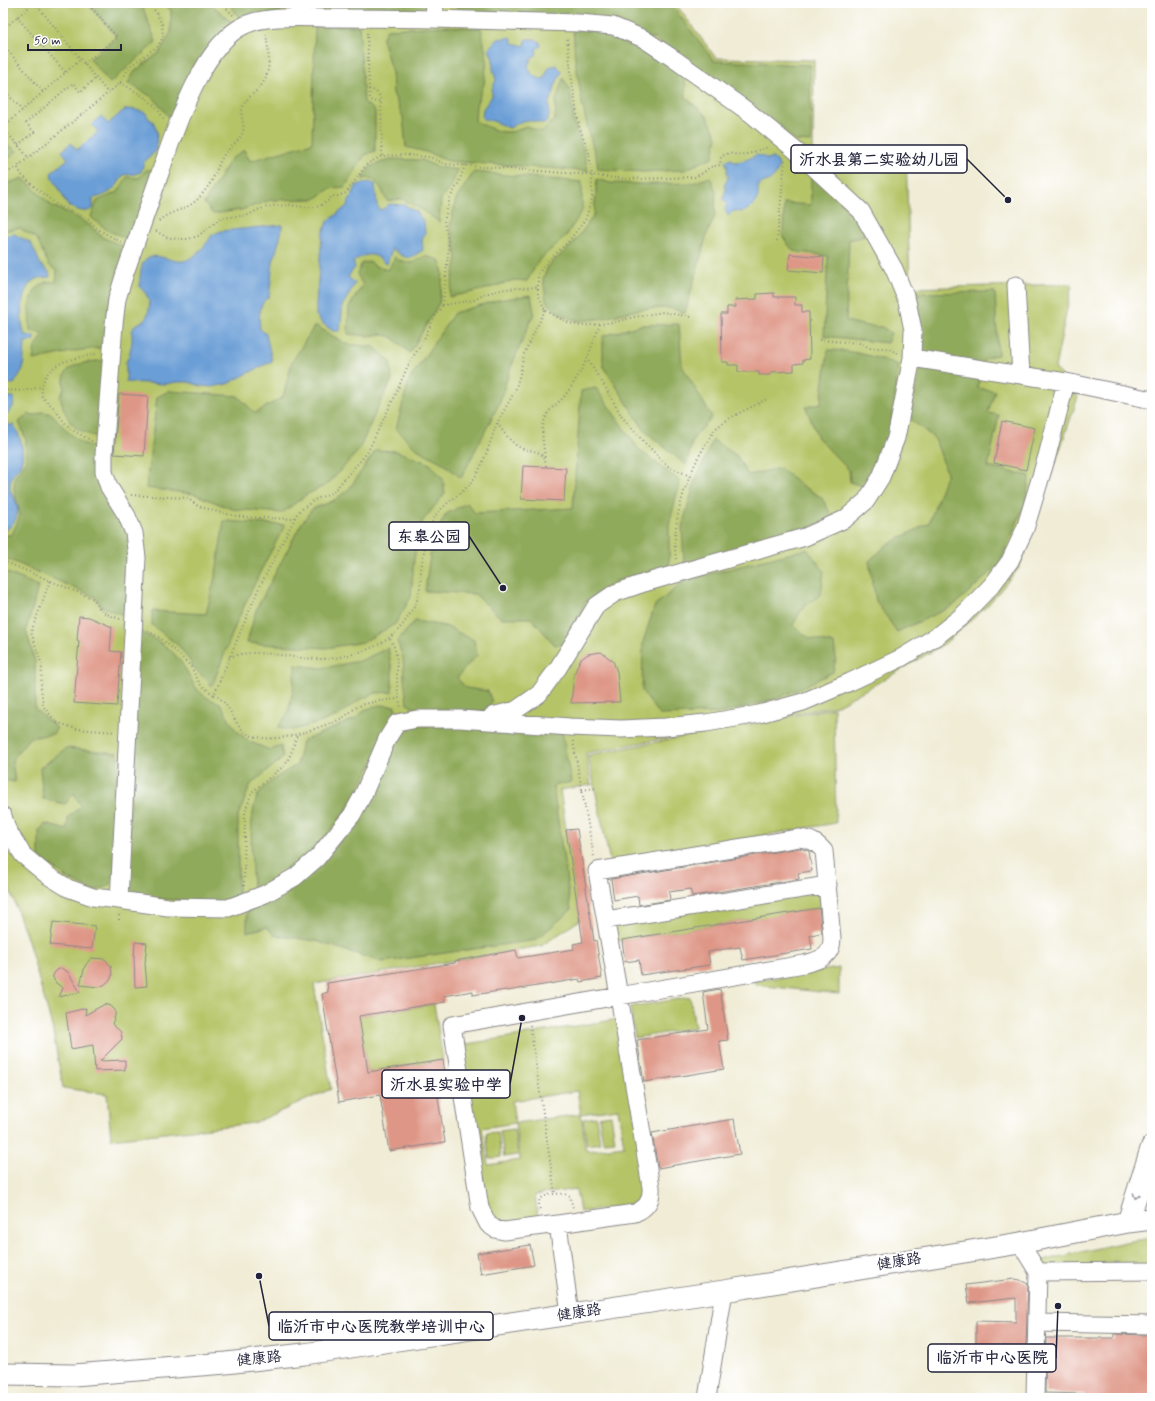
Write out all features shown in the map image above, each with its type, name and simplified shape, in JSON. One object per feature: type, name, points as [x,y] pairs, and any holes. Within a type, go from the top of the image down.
[{"type":"main road","points":[[1128,1222],[1152,1146]]},
{"type":"main road","name":"健康路","points":[[3,1374],[74,1376],[226,1363],[304,1354],[724,1291],[1020,1243],[1128,1222],[1152,1219]]},
{"type":"street","points":[[120,900],[137,558],[134,533],[127,516],[109,487],[104,472],[104,445],[117,299],[133,249],[182,111],[199,77],[223,41],[242,26],[258,20],[292,18],[366,18],[434,11],[614,26],[644,39],[750,113],[780,145],[861,211],[894,269],[907,300],[913,330],[912,358],[896,438],[881,476],[866,501],[845,519],[805,537],[615,593],[596,606],[558,668],[539,694],[516,710],[473,720]]},
{"type":"street","points":[[1016,285],[1021,375]]},
{"type":"street","points":[[912,358],[1066,382],[1152,400]]},
{"type":"street","points":[[3,816],[8,829],[23,854],[47,875],[68,888],[93,896],[176,907],[228,908],[265,894],[295,877],[317,858],[352,815],[364,795],[387,739],[397,722],[417,719],[473,720],[570,727],[665,727],[706,723],[759,714],[803,702],[901,658],[937,636],[962,616],[992,585],[1010,561],[1025,529],[1047,456],[1066,382]]},
{"type":"street","points":[[828,885],[824,852],[814,841],[808,839],[791,840],[597,872],[619,996],[652,1194],[647,1206],[641,1211],[635,1213],[504,1231],[495,1229],[488,1224],[480,1208],[452,1025],[528,1012],[619,996],[804,964],[821,959],[828,954],[832,944],[828,885]]},
{"type":"street","points":[[606,920],[828,885]]},
{"type":"street","points":[[558,1224],[570,1314]]},
{"type":"street","points":[[1020,1243],[1038,1272],[1035,1398]]},
{"type":"street","points":[[1038,1272],[1152,1271]]},
{"type":"street","points":[[707,1398],[724,1291]]},
{"type":"street","points":[[1037,1323],[1152,1325]]},
{"type":"path","points":[[3,29],[35,3],[108,93]]},
{"type":"path","points":[[84,64],[117,37],[87,3]]},
{"type":"path","points":[[3,175],[17,167],[108,93],[120,82],[130,66],[158,46],[163,38],[162,24],[156,12],[147,3]]},
{"type":"path","points":[[220,3],[242,26]]},
{"type":"path","points":[[17,17],[65,72]]},
{"type":"path","points":[[366,18],[370,99],[374,102],[381,101]]},
{"type":"path","points":[[156,231],[156,225],[163,218],[174,212],[182,210],[197,200],[208,187],[225,153],[243,132],[244,126],[242,107],[261,86],[267,76],[269,62],[264,20]]},
{"type":"path","points":[[567,22],[568,44],[580,126],[589,153],[592,175],[592,199],[585,220],[568,242],[548,260],[538,274],[538,294],[545,310],[567,322],[581,326],[600,324],[663,312],[690,317]]},
{"type":"path","points":[[3,45],[43,92]]},
{"type":"path","points":[[28,157],[3,127],[80,59]]},
{"type":"path","points":[[18,145],[34,132],[26,123],[49,103],[73,83],[80,92],[96,78]]},
{"type":"path","points":[[120,82],[142,94],[152,102],[165,121],[172,139]]},
{"type":"path","points":[[3,89],[22,110]]},
{"type":"path","points":[[369,89],[376,90],[380,94],[382,156]]},
{"type":"path","points":[[144,218],[156,231],[166,237],[188,239],[198,236],[221,218],[249,215],[257,210],[271,206],[322,206],[332,196],[338,196],[346,193],[367,164],[382,156],[407,155],[429,157],[446,164],[514,168],[626,179],[695,177],[710,167],[720,165],[721,158],[728,153],[738,155],[752,153],[762,148],[780,145],[777,242]]},
{"type":"path","points":[[214,695],[258,590],[298,512],[314,500],[333,492],[368,453],[409,363],[422,343],[435,316],[443,305],[449,244],[444,222],[450,198],[459,182],[465,165]]},
{"type":"path","points":[[17,167],[30,183],[58,205],[88,219],[97,229],[133,249]]},
{"type":"path","points":[[443,305],[474,300],[485,294],[505,289],[538,287]]},
{"type":"path","points":[[229,657],[239,654],[252,653],[316,660],[338,658],[368,650],[390,639],[406,622],[416,605],[420,588],[425,548],[432,522],[442,507],[462,493],[472,482],[482,463],[497,423],[515,391],[524,354],[545,310]]},
{"type":"path","points":[[546,467],[542,439],[544,423],[549,412],[562,398],[579,375],[587,359],[600,324]]},
{"type":"path","points":[[819,340],[860,343],[870,348],[885,348],[912,358]]},
{"type":"path","points":[[104,445],[90,441],[65,424],[53,407],[42,397],[41,387],[45,376],[52,368],[61,363],[84,356],[112,354]]},
{"type":"path","points":[[587,359],[604,384],[622,417],[668,466],[690,476]]},
{"type":"path","points":[[3,390],[24,391],[34,390],[41,387]]},
{"type":"path","points":[[679,573],[675,552],[677,523],[685,487],[702,450],[717,426],[767,399]]},
{"type":"path","points":[[497,423],[506,436],[517,446],[540,453],[545,458]]},
{"type":"path","points":[[114,494],[187,498],[198,506],[242,517],[294,519]]},
{"type":"path","points":[[3,561],[94,600],[97,608],[104,613],[134,624],[160,638],[177,652],[191,667],[200,684],[214,695],[221,698],[227,704],[240,727],[252,736],[274,738],[297,735],[342,718],[356,708],[376,701],[400,699]]},
{"type":"path","points":[[50,581],[31,632],[42,665],[41,687],[43,706],[56,722],[77,730],[128,733]]},
{"type":"path","points":[[390,639],[395,646],[398,692],[406,721]]},
{"type":"path","points":[[570,727],[597,872]]},
{"type":"path","points":[[244,902],[245,812],[252,792],[286,764],[297,735]]},
{"type":"path","points":[[582,790],[595,788]]},
{"type":"path","points":[[528,1012],[555,1194]]},
{"type":"path","points":[[555,1194],[566,1194],[571,1198],[573,1215],[558,1224],[542,1218],[539,1203],[543,1197],[555,1194]]},
{"type":"green space","points":[[3,3],[675,3],[716,58],[814,60],[813,153],[906,151],[910,288],[1072,284],[1055,368],[1078,397],[1019,568],[986,607],[944,644],[836,706],[586,753],[591,785],[560,790],[580,920],[541,946],[314,984],[331,1089],[254,1123],[111,1139],[107,1094],[63,1088],[52,1027],[28,941],[3,870]]},
{"type":"green space","points":[[87,3],[141,3],[156,42],[110,83],[90,59],[117,37]]},
{"type":"green space","points":[[161,3],[210,3],[235,25],[172,121],[154,98],[128,83],[135,71],[159,53],[171,32],[171,10]]},
{"type":"green space","points":[[228,3],[280,3],[280,16],[243,22]]},
{"type":"green space","points":[[289,3],[427,3],[427,13],[288,14]]},
{"type":"green space","points":[[455,3],[617,3],[647,8],[648,3],[670,3],[714,61],[810,65],[811,142],[795,141],[655,39],[460,12]]},
{"type":"green space","points":[[315,26],[359,26],[364,102],[375,111],[375,151],[365,155],[345,187],[331,188],[315,199],[271,200],[241,210],[213,214],[204,203],[231,159],[244,150],[250,161],[312,143]]},
{"type":"green space","points":[[443,26],[481,28],[487,60],[484,84],[476,105],[475,121],[494,130],[512,132],[526,126],[542,132],[555,119],[556,101],[563,78],[570,90],[574,123],[588,171],[448,161],[426,152],[406,147],[403,117],[393,93],[392,73],[382,39],[387,29]]},
{"type":"green space","points":[[573,28],[617,33],[647,49],[685,77],[686,98],[707,116],[717,137],[713,157],[684,170],[643,172],[598,169],[582,103],[575,58]]},
{"type":"green space","points":[[3,141],[17,151],[3,163]]},
{"type":"green space","points":[[390,159],[422,160],[437,167],[458,170],[451,186],[441,199],[439,222],[421,209],[402,199],[387,201],[381,188],[372,178],[362,179],[370,167]]},
{"type":"green space","points":[[146,170],[156,170],[130,240],[107,230],[91,217],[97,201],[118,192],[127,177],[139,178]]},
{"type":"green space","points":[[474,172],[582,182],[582,211],[566,236],[539,260],[527,281],[514,280],[486,289],[449,297],[457,258],[450,227],[456,199]]},
{"type":"green space","points":[[811,172],[859,218],[865,236],[849,240],[846,321],[867,326],[882,327],[891,333],[887,343],[824,336],[828,256],[793,251],[783,237],[784,203],[811,205]]},
{"type":"green space","points":[[710,177],[716,191],[715,216],[707,234],[685,313],[670,308],[640,309],[605,318],[579,321],[561,315],[546,301],[543,278],[549,265],[573,244],[594,215],[597,179],[610,183],[647,184],[693,183]]},
{"type":"green space","points":[[23,178],[52,206],[71,214],[89,225],[102,237],[129,249],[108,347],[81,350],[33,360],[35,347],[41,339],[42,333],[30,331],[29,305],[35,290],[45,282],[56,282],[57,271],[49,265],[36,238],[19,228],[3,231],[3,185]]},
{"type":"green space","points":[[425,256],[439,260],[443,273],[439,303],[410,353],[392,337],[381,334],[369,336],[348,334],[349,307],[363,285],[357,274],[362,263],[371,262],[375,266],[388,270],[395,257],[398,260],[412,263]]},
{"type":"green space","points":[[995,292],[998,355],[988,357],[981,365],[919,354],[918,317],[913,293]]},
{"type":"green space","points":[[531,295],[534,313],[511,367],[499,404],[461,478],[443,463],[415,448],[396,429],[409,380],[454,313],[498,300]]},
{"type":"green space","points":[[679,324],[682,366],[712,417],[693,439],[686,465],[645,431],[603,366],[603,336],[641,325]]},
{"type":"green space","points":[[315,325],[346,344],[374,347],[390,361],[392,380],[377,409],[359,450],[328,484],[306,495],[282,513],[232,509],[194,494],[146,488],[157,397],[169,391],[238,396],[255,413],[283,397],[292,362]]},
{"type":"green space","points":[[828,350],[864,354],[899,365],[890,433],[881,461],[864,487],[850,482],[849,470],[818,438],[806,407],[821,403]]},
{"type":"green space","points":[[107,360],[101,438],[78,429],[73,424],[65,413],[60,396],[64,389],[64,379],[66,373],[70,369],[88,362]]},
{"type":"green space","points":[[920,367],[980,377],[978,388],[995,391],[988,413],[999,415],[988,467],[1030,476],[1025,504],[999,565],[953,606],[897,632],[876,601],[869,561],[888,544],[929,523],[947,473],[935,439],[910,419]]},
{"type":"green space","points":[[596,388],[639,450],[680,481],[669,525],[669,567],[616,581],[585,602],[568,643],[555,645],[531,618],[501,618],[475,594],[425,591],[432,541],[446,514],[467,503],[475,513],[573,508],[581,391]]},
{"type":"green space","points":[[43,412],[52,414],[66,430],[81,443],[98,449],[126,526],[131,558],[127,616],[102,607],[95,597],[3,557],[3,535],[12,535],[20,515],[14,490],[15,476],[26,462],[26,440],[19,422],[29,414],[35,415]]},
{"type":"green space","points":[[713,440],[737,456],[748,475],[780,468],[799,484],[821,497],[833,517],[801,531],[684,564],[682,527],[695,481]]},
{"type":"green space","points":[[376,450],[396,451],[430,464],[443,479],[445,493],[422,522],[414,559],[411,597],[395,624],[363,642],[326,648],[247,643],[256,610],[301,524],[312,509],[333,501],[349,489]]},
{"type":"green space","points":[[224,521],[285,525],[261,570],[238,619],[212,686],[196,670],[179,646],[152,625],[152,611],[206,614],[216,573]]},
{"type":"green space","points":[[807,549],[824,571],[821,595],[803,607],[793,625],[809,638],[834,644],[836,658],[833,672],[778,698],[723,713],[659,715],[642,691],[643,642],[655,605],[686,580]]},
{"type":"green space","points":[[3,571],[38,586],[26,630],[35,662],[35,709],[57,728],[53,734],[29,738],[12,760],[15,782],[3,780]]},
{"type":"green space","points":[[415,621],[445,626],[474,640],[477,655],[457,678],[466,688],[488,691],[492,702],[485,711],[418,710],[407,704],[403,658],[397,641]]},
{"type":"green space","points":[[137,630],[158,642],[177,657],[183,664],[198,690],[211,700],[220,703],[235,729],[248,741],[270,750],[281,746],[283,758],[251,784],[238,816],[238,897],[224,903],[146,898],[132,890],[127,876]]},
{"type":"green space","points":[[388,648],[392,670],[392,692],[376,693],[359,700],[339,715],[322,722],[293,730],[278,728],[288,712],[293,691],[295,665],[322,668],[360,661]]},
{"type":"green space","points":[[379,705],[395,706],[397,718],[346,812],[309,856],[281,876],[253,892],[251,857],[252,818],[254,806],[259,793],[274,779],[297,765],[302,741],[357,718],[364,710]]},
{"type":"green space","points":[[834,708],[836,823],[610,862],[588,755]]},
{"type":"green space","points":[[418,726],[475,727],[562,732],[571,782],[553,786],[571,910],[536,940],[382,962],[316,941],[274,935],[267,927],[247,932],[247,912],[290,892],[328,855],[367,809],[391,745],[399,731]]},
{"type":"green space","points":[[66,748],[118,753],[115,872],[109,886],[94,891],[67,878],[39,857],[39,831],[45,824],[67,830],[68,817],[81,806],[74,793],[65,804],[43,799],[40,768]]},
{"type":"green space","points":[[819,890],[822,908],[617,941],[614,923]]},
{"type":"green space","points":[[839,968],[839,994],[756,985],[754,981]]},
{"type":"green space","points":[[690,997],[695,1028],[635,1038],[630,1007]]},
{"type":"green space","points":[[434,1004],[443,1060],[368,1072],[359,1016]]},
{"type":"green space","points":[[619,1019],[646,1182],[642,1197],[632,1204],[580,1212],[576,1189],[535,1195],[538,1218],[501,1223],[489,1216],[461,1045]],"holes":[[[577,1091],[581,1114],[515,1123],[512,1101]],[[618,1109],[624,1146],[586,1151],[581,1114]],[[515,1123],[520,1160],[488,1165],[482,1128]]]},
{"type":"green space","points":[[611,1115],[615,1141],[603,1142],[599,1117]]},
{"type":"green space","points":[[596,1117],[600,1143],[587,1145],[583,1119]]},
{"type":"green space","points":[[514,1129],[518,1155],[504,1157],[500,1131]]},
{"type":"green space","points":[[498,1132],[501,1157],[489,1159],[486,1133]]},
{"type":"green space","points":[[1152,1238],[1152,1267],[1042,1270],[1036,1262],[1125,1242]]},
{"type":"water","points":[[511,37],[513,43],[525,46],[526,39],[535,39],[540,42],[541,46],[536,49],[537,54],[531,59],[528,66],[530,72],[535,77],[544,79],[549,67],[556,65],[562,71],[549,102],[549,116],[546,123],[523,121],[510,128],[485,120],[482,117],[483,109],[492,96],[492,89],[496,80],[493,69],[493,59],[489,49],[498,39]]},
{"type":"water","points":[[130,109],[146,113],[149,119],[153,121],[157,132],[156,151],[144,162],[141,172],[123,175],[118,184],[111,191],[93,198],[93,208],[90,210],[81,211],[68,206],[51,176],[52,172],[68,159],[62,151],[71,143],[77,150],[98,132],[92,124],[101,116],[108,124],[124,110]]},
{"type":"water","points":[[756,155],[767,159],[772,158],[777,161],[779,165],[775,176],[760,184],[757,198],[749,208],[742,212],[733,211],[728,216],[725,209],[727,204],[723,199],[726,190],[724,186],[728,178],[725,161],[732,159],[734,162],[740,161]]},
{"type":"water","points":[[369,182],[375,184],[377,205],[380,210],[389,204],[404,205],[416,211],[424,222],[425,233],[422,240],[423,250],[413,256],[404,257],[392,249],[387,264],[376,256],[372,255],[362,257],[353,262],[355,267],[348,277],[355,283],[342,306],[340,331],[333,331],[322,323],[316,315],[322,235],[327,222],[347,206],[357,185]]},
{"type":"water","points":[[282,225],[273,262],[269,297],[265,300],[261,307],[260,316],[260,329],[266,334],[272,361],[227,384],[212,387],[201,386],[189,382],[166,384],[126,382],[126,362],[132,342],[132,331],[135,325],[145,320],[148,314],[148,297],[140,285],[142,267],[146,259],[156,256],[178,261],[187,260],[204,247],[212,235],[221,231]]},
{"type":"water","points":[[14,234],[31,243],[41,265],[49,272],[50,277],[34,280],[29,284],[23,298],[23,329],[25,335],[34,336],[34,340],[25,342],[23,369],[14,384],[3,383],[3,236]]},
{"type":"water","points":[[3,397],[14,397],[14,404],[9,413],[3,417]]},
{"type":"water","points":[[3,417],[10,426],[13,424],[16,428],[20,438],[22,453],[21,463],[12,477],[10,485],[18,511],[14,522],[4,531],[3,531]]},
{"type":"building","points":[[790,254],[824,257],[823,273],[788,270]]},
{"type":"building","points":[[774,293],[774,297],[795,297],[795,305],[802,305],[802,312],[809,312],[810,359],[803,360],[803,363],[794,364],[794,371],[771,372],[771,375],[759,375],[759,372],[738,372],[738,365],[728,365],[728,362],[722,362],[721,314],[727,314],[727,307],[736,307],[735,300],[757,299],[757,294]]},
{"type":"building","points":[[119,394],[148,396],[144,456],[114,454]]},
{"type":"building","points":[[1002,421],[1035,428],[1026,470],[994,463]]},
{"type":"building","points":[[523,466],[566,468],[564,501],[521,499]]},
{"type":"building","points":[[79,616],[89,617],[112,627],[110,651],[121,652],[117,706],[74,703],[79,641],[77,640]]},
{"type":"building","points":[[601,652],[613,661],[617,672],[620,702],[571,703],[574,674],[580,660],[588,654]]},
{"type":"building","points":[[577,829],[594,941],[596,940],[602,978],[580,982],[579,979],[473,995],[473,991],[444,996],[445,1002],[359,1016],[368,1072],[443,1060],[447,1085],[436,1086],[445,1142],[389,1151],[380,1095],[339,1102],[322,994],[328,992],[327,983],[455,963],[455,961],[516,950],[518,958],[574,949],[573,944],[583,942],[566,830]]},
{"type":"building","points":[[799,848],[809,851],[812,871],[798,873],[799,879],[692,896],[690,889],[669,892],[670,900],[639,905],[638,896],[614,900],[611,879]]},
{"type":"building","points":[[819,908],[822,933],[810,935],[812,949],[743,960],[740,947],[725,949],[708,952],[710,965],[641,975],[639,960],[625,962],[622,940]]},
{"type":"building","points":[[53,922],[95,926],[92,949],[50,945]]},
{"type":"building","points":[[135,942],[147,943],[145,963],[147,986],[135,987]]},
{"type":"building","points":[[91,958],[105,959],[111,966],[111,979],[99,987],[80,985],[85,966]]},
{"type":"building","points":[[61,968],[68,972],[80,992],[59,997],[63,988],[56,983],[53,975]]},
{"type":"building","points":[[720,989],[728,1040],[719,1041],[724,1069],[644,1082],[637,1040],[708,1029],[703,992]]},
{"type":"building","points":[[105,1004],[111,1006],[115,1010],[115,1016],[112,1024],[121,1032],[122,1039],[100,1061],[125,1060],[125,1070],[95,1071],[93,1045],[71,1049],[66,1013],[86,1008],[85,1015]]},
{"type":"building","points":[[734,1119],[740,1154],[658,1168],[652,1133]]},
{"type":"building","points":[[530,1245],[534,1265],[481,1274],[477,1253]]},
{"type":"building","points":[[1014,1279],[1028,1284],[1026,1347],[976,1345],[976,1321],[1016,1322],[1016,1298],[969,1303],[966,1285]]},
{"type":"building","points":[[1114,1334],[1148,1335],[1148,1342],[1152,1342],[1152,1398],[1084,1398],[1084,1394],[1045,1393],[1046,1338],[1114,1338]]},
{"type":"place","name":"沂水县第二实验幼儿园","points":[[1008,200]]},
{"type":"place","name":"东皋公园","points":[[503,588]]},
{"type":"place","name":"沂水县实验中学","points":[[522,1018]]},
{"type":"place","name":"临沂市中心医院教学培训中心","points":[[259,1276]]},
{"type":"place","name":"临沂市中心医院","points":[[1058,1306]]}]
